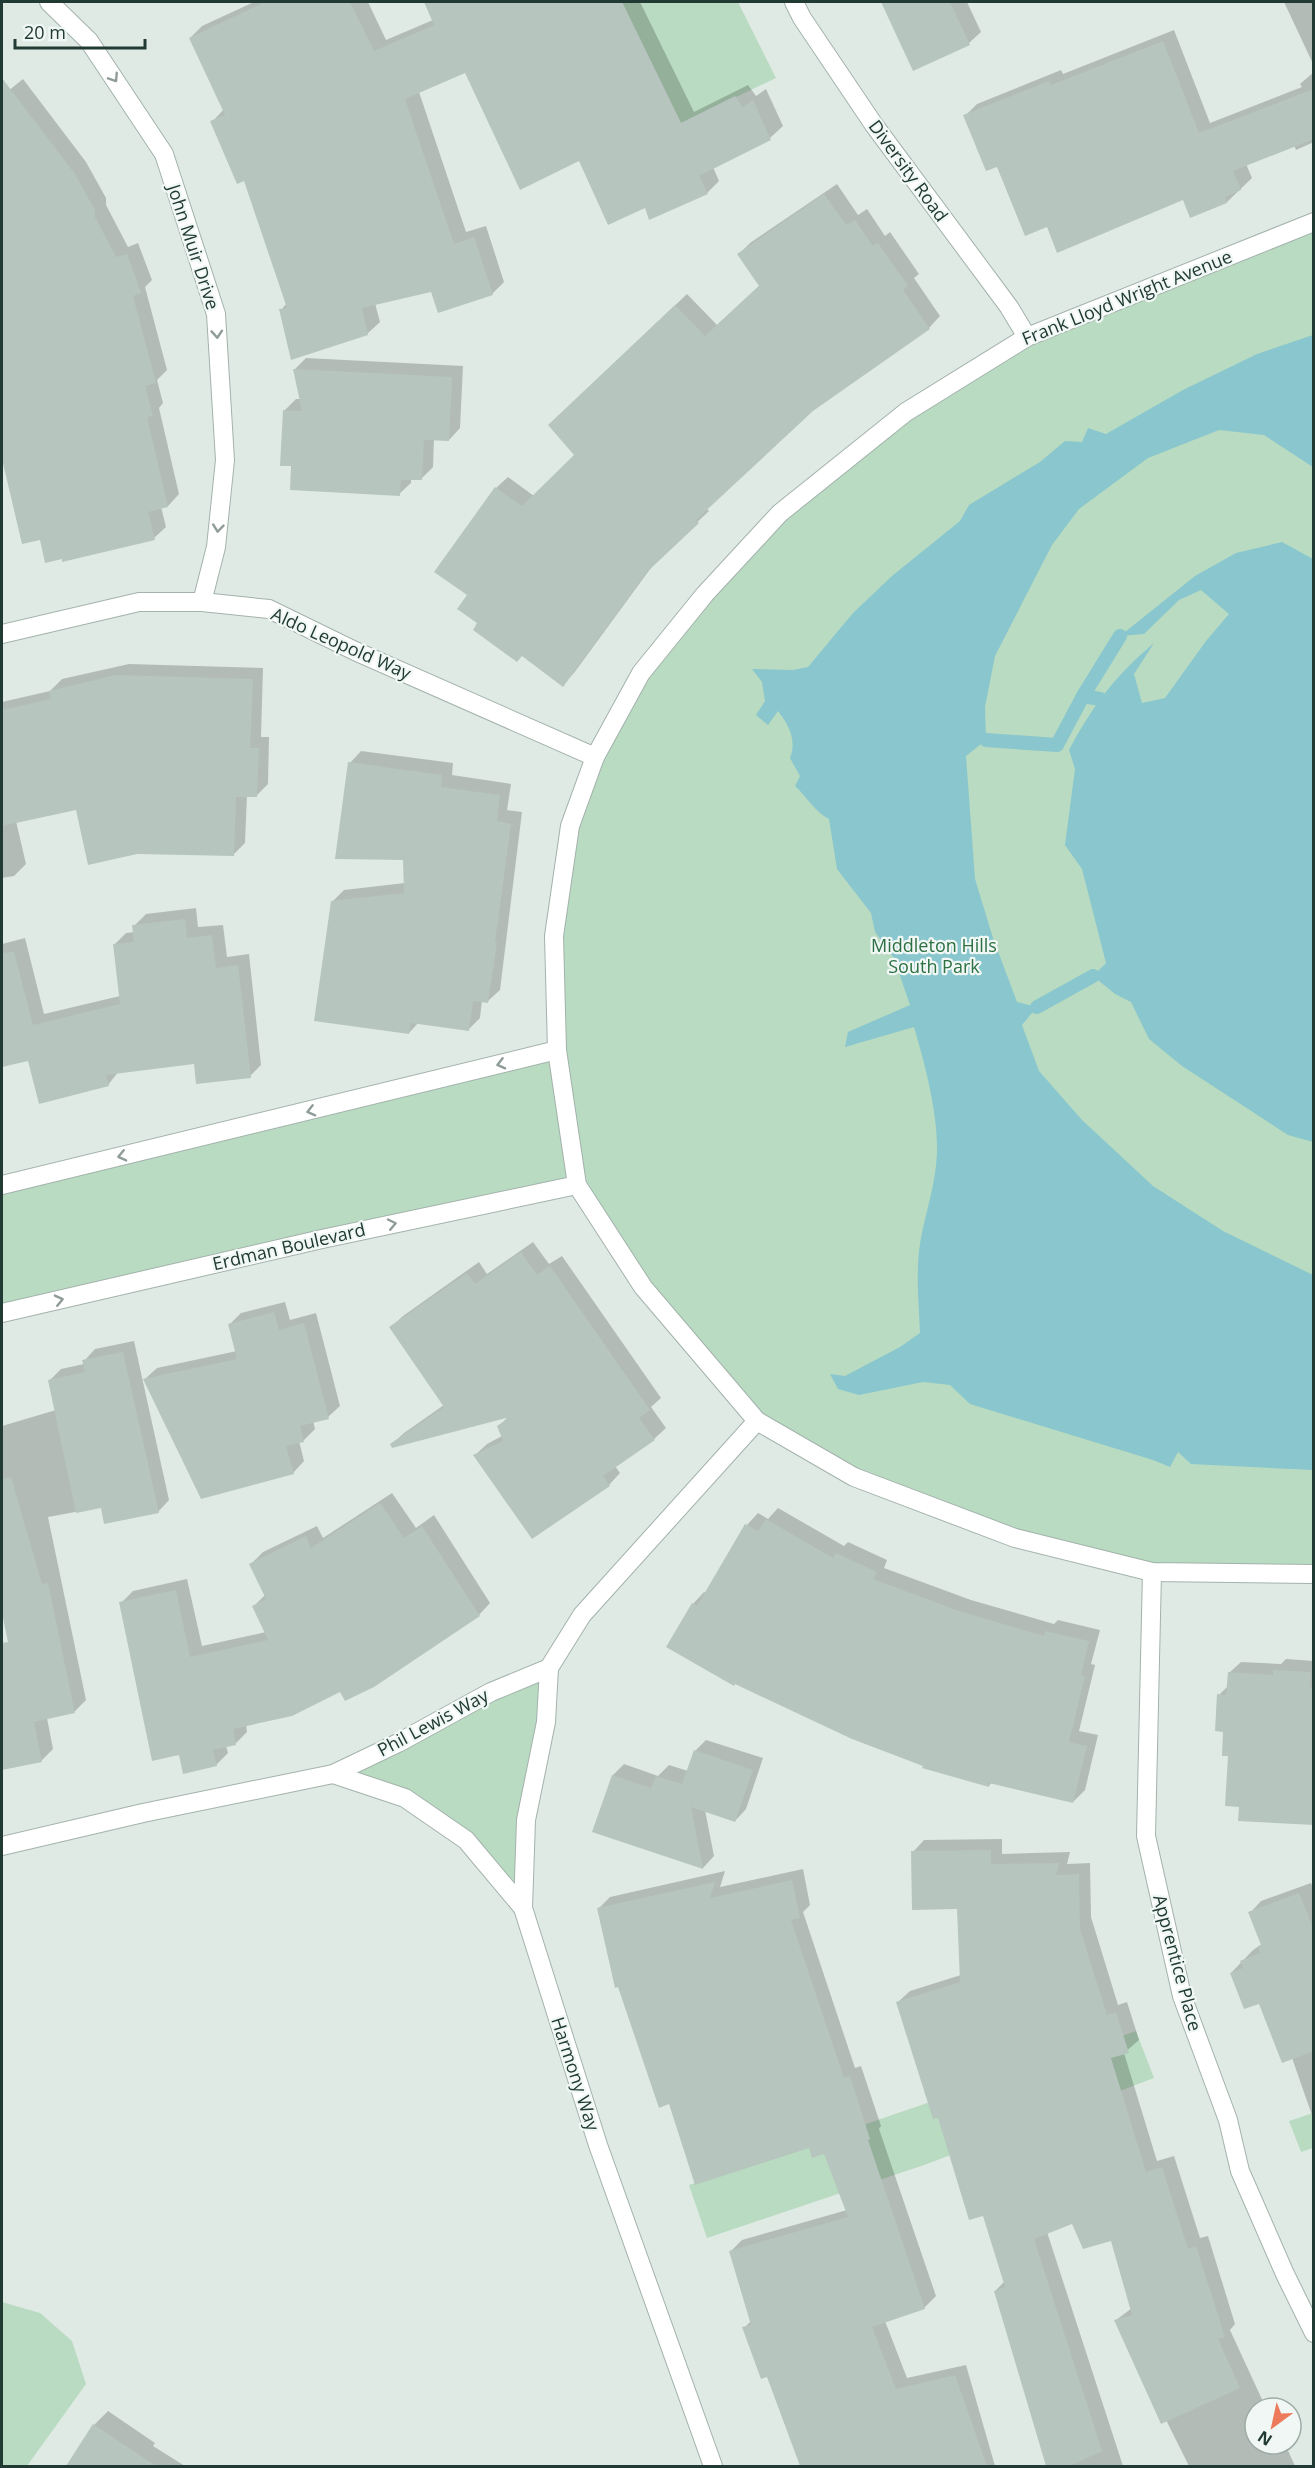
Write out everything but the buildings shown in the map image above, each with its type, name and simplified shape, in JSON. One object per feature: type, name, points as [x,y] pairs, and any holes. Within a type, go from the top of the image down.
[{"type":"street","name":"John Muir Drive","points":[[49,2],[89,41],[164,154],[216,314],[225,460],[216,547],[202,602]]},
{"type":"street","name":"Diversity Road","points":[[794,2],[802,18],[874,125],[1009,307],[1027,337]]},
{"type":"street","name":"Frank Lloyd Wright Avenue","points":[[1314,222],[1027,337],[906,412],[780,513],[705,594],[641,673],[595,757],[570,826],[554,936],[557,1050],[577,1185],[643,1287],[757,1421],[854,1477],[1015,1538],[1152,1572],[1314,1574]]},
{"type":"street","name":"Aldo Leopold Way","points":[[2,634],[139,602],[202,602],[269,609],[355,651],[595,757]]},
{"type":"street","points":[[2,1185],[557,1050]]},
{"type":"street","name":"Erdman Boulevard","points":[[2,1313],[322,1239],[577,1185]]},
{"type":"street","points":[[549,1668],[582,1615],[757,1421]]},
{"type":"street","name":"Apprentice Place","points":[[1152,1572],[1146,1836],[1182,1996],[1228,2120],[1240,2171],[1285,2274],[1314,2333]]},
{"type":"street","name":"Phil Lewis Way","points":[[2,1846],[143,1813],[333,1774],[399,1743],[491,1692],[549,1668]]},
{"type":"street","name":"Harmony Way","points":[[549,1668],[546,1722],[526,1820],[523,1908],[598,2145],[713,2466]]},
{"type":"street","points":[[333,1774],[405,1798],[466,1840],[523,1908]]},
{"type":"green space","points":[[622,2],[738,2],[776,78],[681,123]]},
{"type":"green space","name":"Middleton Hills South Park","points":[[1313,222],[1313,1574],[1152,1572],[1015,1538],[854,1477],[757,1421],[643,1287],[577,1185],[2,1313],[2,1185],[557,1050],[554,936],[570,826],[641,673],[780,513],[906,412],[1027,337]]},
{"type":"green space","points":[[549,1668],[523,1908],[466,1840],[405,1798],[333,1774]]},
{"type":"green space","points":[[1136,2031],[1154,2078],[927,2164],[707,2238],[689,2185]]},
{"type":"green space","points":[[1313,2113],[1313,2148],[1301,2152],[1289,2121]]},
{"type":"green space","points":[[2,2302],[40,2313],[72,2341],[86,2384],[27,2466],[2,2466]]},
{"type":"water","points":[[1313,335],[1313,467],[1264,435],[1219,430],[1148,458],[1079,509],[1052,545],[995,656],[985,707],[986,740],[966,756],[975,879],[993,938],[1017,1002],[1037,1007],[1022,1025],[1039,1071],[1082,1120],[1153,1186],[1223,1231],[1313,1275],[1313,1470],[1191,1464],[1178,1452],[1170,1467],[970,1404],[950,1385],[923,1382],[859,1395],[838,1389],[830,1374],[845,1376],[900,1347],[920,1333],[918,1261],[936,1165],[937,1137],[933,1106],[914,1027],[845,1047],[848,1032],[910,1005],[894,958],[875,932],[871,913],[837,869],[829,819],[815,808],[795,786],[800,776],[790,758],[793,745],[786,722],[778,711],[768,725],[756,715],[765,701],[762,682],[752,669],[793,670],[808,667],[853,613],[892,576],[960,521],[969,505],[1040,462],[1065,441],[1082,442],[1088,428],[1106,434],[1183,390],[1257,354]]},
{"type":"water","points":[[1282,542],[1313,559],[1313,1142],[1288,1135],[1182,1066],[1149,1039],[1131,1002],[1115,994],[1093,976],[1106,963],[1082,869],[1065,845],[1075,769],[1069,750],[1096,705],[1116,679],[1154,643],[1134,674],[1142,703],[1165,698],[1206,641],[1229,614],[1201,590],[1179,600],[1144,634],[1120,636],[1195,576],[1236,553]]},
{"type":"waterway","points":[[986,740],[1057,745],[1083,696],[1120,636]]},
{"type":"waterway","points":[[1083,696],[1100,699]]},
{"type":"waterway","points":[[1037,1007],[1093,976]]}]
